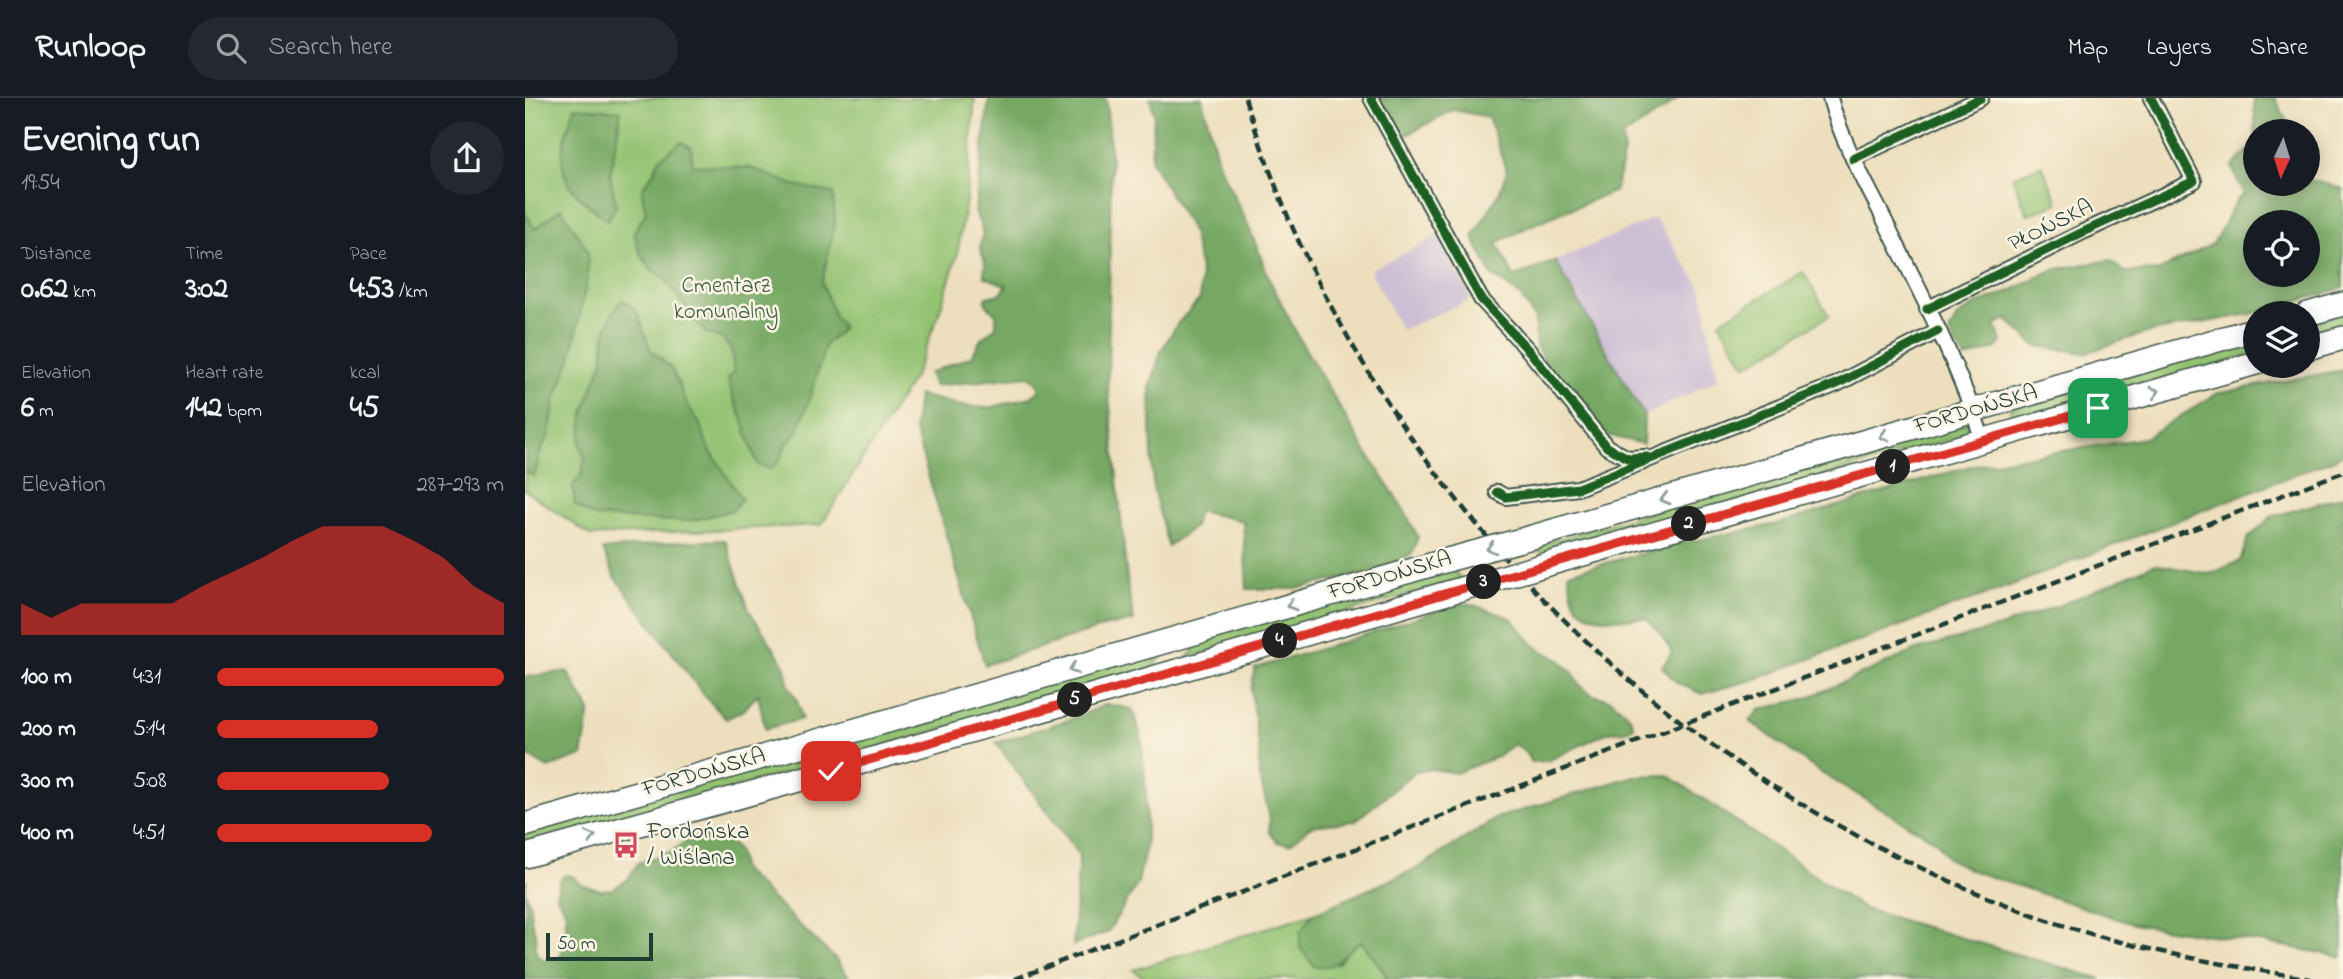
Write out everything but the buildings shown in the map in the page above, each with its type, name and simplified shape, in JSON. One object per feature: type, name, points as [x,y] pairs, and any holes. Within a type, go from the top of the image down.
[{"type":"main road","points":[[2320,311],[2343,304]]},
{"type":"main road","name":"FORDOŃSKA","points":[[525,825],[2243,333]]},
{"type":"main road","points":[[2320,345],[2343,338]]},
{"type":"main road","name":"FORDOŃSKA","points":[[525,856],[2243,367]]},
{"type":"street","points":[[1371,98],[1481,299],[1530,352],[1607,447],[1628,458],[1650,457]]},
{"type":"street","points":[[1831,98],[1837,123],[1938,331],[1973,410],[1983,442]]},
{"type":"street","points":[[1853,159],[1981,98]]},
{"type":"street","name":"PŁOŃSKA","points":[[1927,309],[2194,181],[2151,98]]},
{"type":"street","points":[[1497,492],[1506,497],[1578,488],[1837,384],[1938,331]]},
{"type":"shaded area","points":[[1655,218],[1702,289],[1718,379],[1644,416],[1555,261]]},
{"type":"shaded area","points":[[1438,236],[1472,299],[1401,330],[1370,270]]},
{"type":"green space","name":"Cmentarz komunalny","points":[[525,98],[975,98],[966,200],[957,256],[938,316],[915,375],[821,525],[591,536],[525,490]]},
{"type":"green space","points":[[989,98],[1106,98],[1111,161],[1108,387],[1128,589],[1134,621],[1107,626],[985,665],[914,428],[918,395],[962,406],[989,408],[1031,397],[1040,390],[1037,382],[1029,376],[934,386],[929,373],[972,356],[981,339],[996,327],[996,314],[985,300],[1000,294],[1007,286],[984,276],[985,263],[980,247],[983,233],[975,211]]},
{"type":"green space","points":[[1150,98],[1202,98],[1219,166],[1248,225],[1271,283],[1300,340],[1404,510],[1418,537],[1412,554],[1376,571],[1295,589],[1247,589],[1243,521],[1198,511],[1194,527],[1168,546],[1153,488],[1150,388],[1161,351],[1178,323],[1200,299],[1201,274],[1192,231],[1151,161],[1154,115]]},
{"type":"green space","points":[[1374,98],[1678,98],[1622,137],[1624,152],[1615,191],[1529,226],[1497,243],[1514,277],[1555,261],[1644,416],[1643,444],[1611,436],[1589,424],[1547,369],[1536,345],[1535,319],[1520,295],[1492,275],[1473,237],[1499,194],[1507,171],[1488,117],[1453,110],[1399,139]]},
{"type":"green space","points":[[2254,98],[2275,98],[2286,119],[2255,119]]},
{"type":"green space","points":[[575,107],[621,111],[610,175],[616,205],[608,221],[578,195],[564,172],[563,150]]},
{"type":"green space","points":[[681,142],[691,147],[693,165],[751,168],[794,185],[833,193],[835,223],[822,282],[835,317],[842,327],[837,335],[826,343],[797,432],[771,469],[758,465],[731,391],[728,379],[734,372],[731,350],[723,339],[705,333],[665,279],[651,269],[640,253],[634,232],[646,212],[643,187],[654,172],[659,159]]},
{"type":"green space","points":[[2243,156],[2243,192],[2232,167]]},
{"type":"green space","points":[[2042,165],[2058,203],[2028,215],[2012,177]]},
{"type":"green space","points":[[2321,183],[2343,189],[2343,288],[2298,301],[2243,301],[2243,315],[2146,333],[2085,353],[2036,346],[2006,319],[1995,325],[2002,342],[1997,348],[1965,359],[1949,332],[1957,317],[1973,306],[2052,270],[2110,260],[2125,272],[2159,271],[2213,244],[2236,201],[2243,195],[2321,196]]},
{"type":"green space","points":[[561,208],[588,251],[587,279],[571,358],[555,400],[549,435],[541,450],[534,477],[525,470],[525,213],[535,229]]},
{"type":"green space","points":[[1803,272],[1829,316],[1746,366],[1719,322]]},
{"type":"green space","points":[[622,300],[638,313],[650,349],[672,369],[688,406],[701,426],[708,447],[742,499],[733,510],[695,520],[677,521],[594,517],[575,505],[573,486],[581,475],[585,457],[580,444],[584,413],[603,359],[605,333],[612,314]]},
{"type":"green space","points":[[2343,313],[2343,329],[2320,336],[2320,320]]},
{"type":"green space","points":[[2243,342],[2243,358],[2013,423],[2010,408]]},
{"type":"green space","points":[[2343,370],[2343,454],[2334,459],[2020,582],[1752,680],[1702,694],[1677,683],[1662,667],[1672,652],[1661,634],[1646,618],[1596,617],[1579,608],[1573,597],[1568,573],[1677,544],[1777,524],[1974,465],[2145,438],[2218,393],[2300,378],[2320,378],[2320,374]]},
{"type":"green space","points":[[1970,422],[1972,430],[1968,434],[1544,558],[1536,545]]},
{"type":"green space","points":[[2343,496],[2343,957],[2133,924],[1973,871],[1947,858],[1937,842],[1818,771],[1750,721],[1759,710],[1807,698],[1917,650],[2000,627],[2058,606],[2155,564],[2210,574],[2240,561],[2248,538],[2271,517]]},
{"type":"green space","points":[[725,540],[749,610],[784,664],[802,719],[765,729],[758,694],[744,710],[726,719],[704,695],[615,577],[603,550]]},
{"type":"green space","points":[[1453,569],[1461,580],[1186,658],[1207,637]]},
{"type":"green space","points":[[1468,603],[1511,618],[1536,647],[1561,661],[1573,673],[1581,687],[1593,695],[1611,700],[1630,716],[1634,727],[1627,731],[1608,732],[1547,761],[1531,762],[1525,752],[1515,744],[1496,757],[1456,773],[1432,769],[1413,773],[1355,821],[1311,826],[1290,844],[1278,842],[1269,832],[1270,818],[1259,774],[1259,747],[1251,690],[1255,668]]},
{"type":"green space","points":[[1171,646],[1151,669],[525,848],[525,831]]},
{"type":"green space","points":[[567,671],[590,711],[582,756],[548,768],[529,756],[525,743],[525,677]]},
{"type":"green space","points":[[1107,704],[1132,709],[1141,736],[1146,789],[1146,845],[1138,883],[1108,932],[1073,945],[1079,855],[996,743],[1077,717]]},
{"type":"green space","points":[[1668,775],[1864,909],[2101,979],[1386,979],[1385,973],[1362,942],[1336,963],[1323,967],[1314,966],[1300,948],[1300,932],[1314,913],[1418,868],[1497,818],[1634,776]]},
{"type":"green space","points":[[710,835],[724,840],[737,850],[741,869],[836,960],[850,979],[525,979],[525,891],[537,940],[534,945],[537,954],[543,960],[559,958],[566,928],[566,913],[556,895],[560,880],[565,875],[574,877],[582,885],[601,890],[613,889],[628,879],[638,863],[672,851],[689,840]]},
{"type":"green space","points":[[1314,913],[1300,940],[1303,951],[1314,966],[1339,963],[1350,947],[1362,942],[1385,973],[1386,979],[1147,979],[1133,970]]},
{"type":"railway","points":[[1245,98],[1270,171],[1299,242],[1360,358],[1431,466],[1511,565],[1601,654],[1699,735],[1805,806],[1918,867],[2039,917],[2140,947],[2311,979]]},
{"type":"railway","points":[[1015,979],[2343,472]]},
{"type":"cycle path","points":[[1371,98],[1481,299],[1530,352],[1607,447],[1628,458],[1647,457]]},
{"type":"cycle path","points":[[1853,159],[1981,98]]},
{"type":"cycle path","points":[[1927,309],[2194,181],[2151,98]]},
{"type":"cycle path","points":[[1497,492],[1506,497],[1578,488],[1837,384],[1938,331]]},
{"type":"place","name":"Fordońska / Wiślana","points":[[626,845]]},
{"type":"route","points":[[831,771],[2098,408]]}]
